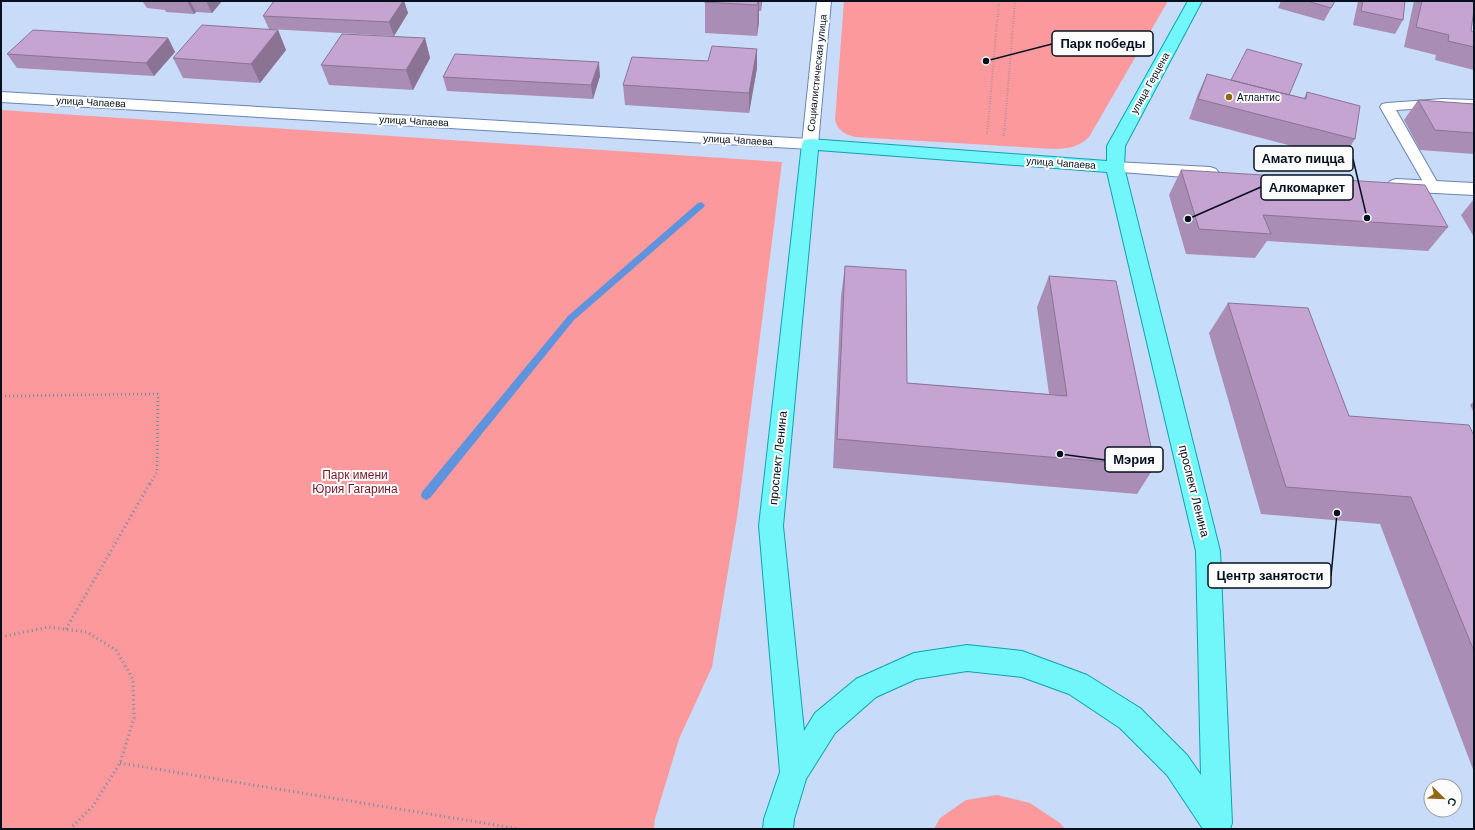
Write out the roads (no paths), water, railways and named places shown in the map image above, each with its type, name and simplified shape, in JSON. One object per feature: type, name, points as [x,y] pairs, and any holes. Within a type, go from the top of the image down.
[{"type":"main road","name":"улица Герцена","points":[[1115,167],[1116,146],[1195,1]]},
{"type":"main road","name":"улица Чапаева","points":[[810,144],[1115,167]]},
{"type":"main road","name":"проспект Ленина","points":[[794,772],[771,526],[810,144]]},
{"type":"main road","name":"проспект Ленина","points":[[1115,167],[1208,551],[1218,826]]},
{"type":"main road","points":[[778,829],[779,819],[794,772],[825,723],[866,688],[914,666],[966,658],[1022,664],[1077,684],[1130,718],[1177,765],[1218,826]]},
{"type":"street","name":"Социалистическая улица","points":[[810,144],[824,1]]},
{"type":"street","name":"улица Чапаева","points":[[1,97],[810,144]]},
{"type":"street","name":"улица Чапаева","points":[[1115,167],[1229,174]]},
{"type":"street","points":[[1378,184],[1474,190]]},
{"type":"lane","points":[[1433,187],[1387,107],[1443,103],[1474,104]]},
{"type":"waterway","points":[[426,495],[571,318],[701,205]]},
{"type":"place","name":"Парк победы","points":[[986,61]]},
{"type":"place","name":"Атлантис","points":[[1229,97]]},
{"type":"place","name":"Амато пицца","points":[[1367,218]]},
{"type":"place","name":"Алкомаркет","points":[[1188,219]]},
{"type":"place","name":"Мэрия","points":[[1060,454]]},
{"type":"place","name":"Центр занятости","points":[[1337,513]]},
{"type":"park label","name":"Парк имени Юрия Гагарина","points":[[355,482]]}]
